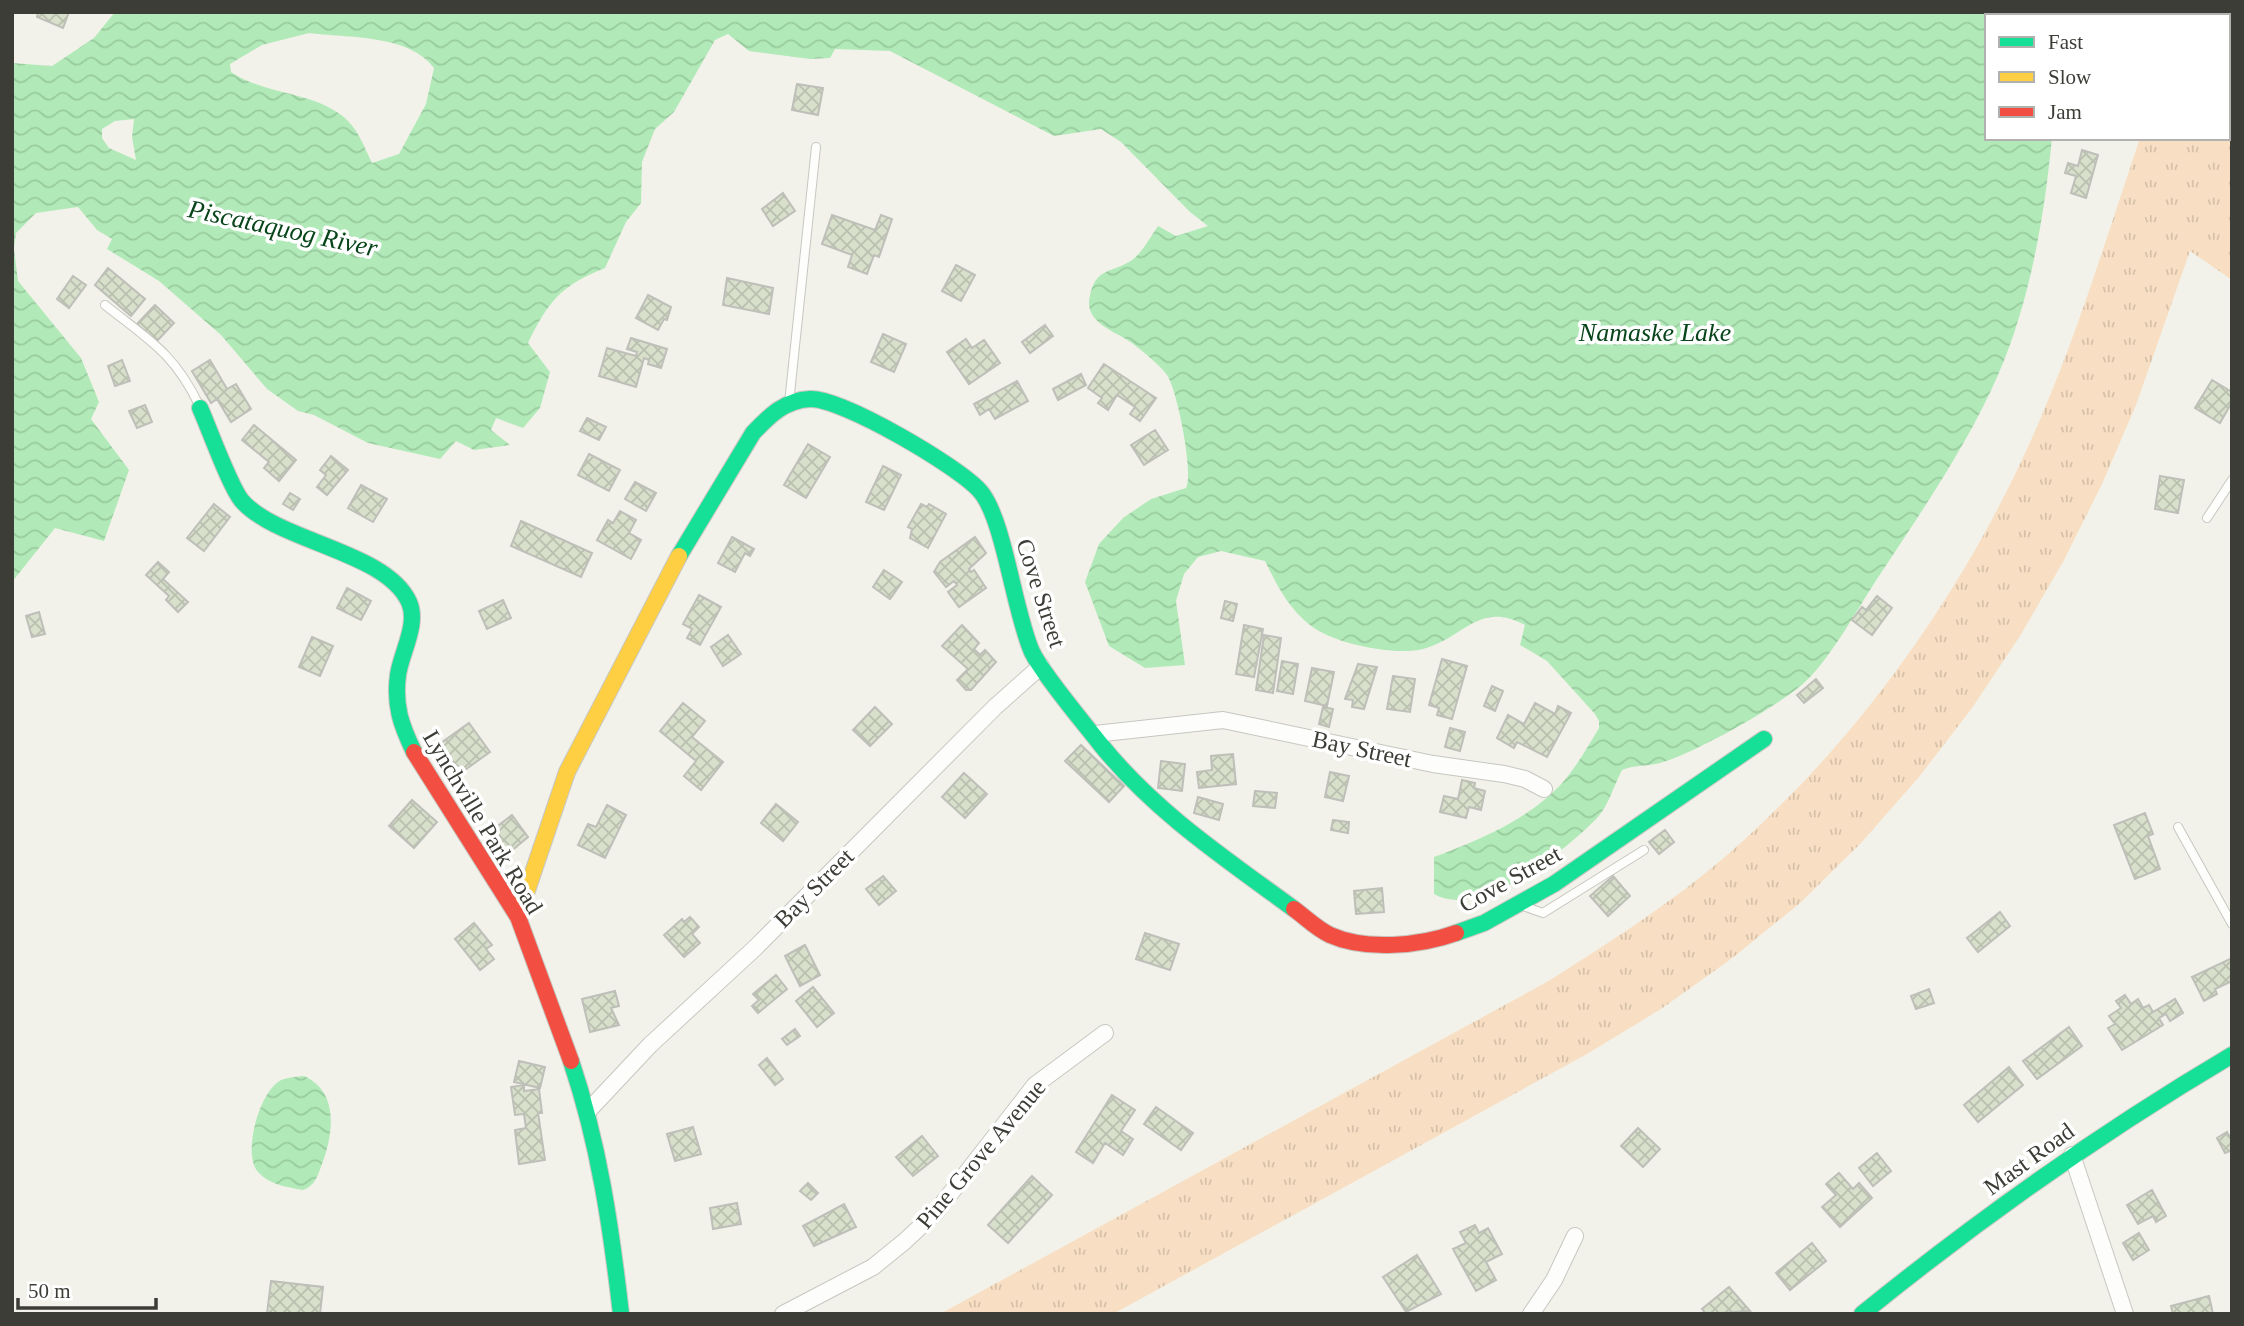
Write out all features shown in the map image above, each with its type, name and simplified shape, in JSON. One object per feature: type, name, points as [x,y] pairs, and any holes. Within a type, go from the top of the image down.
[{"type":"street","name":"Cove Street","points":[[789,403],[812,399],[859,415],[949,467],[981,492],[994,518],[1027,640],[1041,666],[1122,770],[1172,819],[1330,935],[1375,946],[1434,940],[1469,930],[1521,905],[1764,739]]},
{"type":"street","points":[[518,917],[567,772],[646,613],[734,460],[769,416],[789,403]]},
{"type":"street","name":"Lynchville Park Road","points":[[200,408],[241,500],[263,517],[368,566],[402,592],[409,602],[411,626],[396,693],[402,731],[518,917],[551,1001],[588,1111],[607,1198],[621,1314]]},
{"type":"street","name":"Bay Street","points":[[588,1111],[650,1045],[755,948],[995,706],[1041,666]]},
{"type":"street","name":"Bay Street","points":[[1095,734],[1208,720],[1238,721],[1376,752],[1504,774],[1525,779],[1544,789]]},
{"type":"street","name":"Pine Grove Avenue","points":[[783,1314],[873,1267],[905,1241],[950,1194],[1035,1085],[1105,1033]]},
{"type":"street","name":"Mast Road","points":[[1862,1314],[1884,1306],[2072,1155],[2159,1097],[2232,1055]]},
{"type":"street","points":[[2072,1155],[2124,1314]]},
{"type":"street","points":[[1531,1314],[1554,1280],[1575,1236]]},
{"type":"lane","points":[[789,403],[816,147]]},
{"type":"lane","points":[[104,305],[178,366],[200,408]]},
{"type":"lane","points":[[2207,518],[2232,480]]},
{"type":"lane","points":[[2178,827],[2232,924]]},
{"type":"lane","points":[[1521,905],[1543,913],[1644,850]]},
{"type":"green space","points":[[2232,12],[2232,280],[2190,251],[2136,405],[2102,484],[2063,562],[2020,636],[1972,708],[1919,777],[1861,843],[1799,904],[1731,959],[1661,1009],[1587,1054],[1113,1314],[940,1314],[1545,983],[1697,880],[1788,798],[1829,754],[1905,659],[1971,556],[2000,503],[2027,449],[2059,373],[2139,140],[2230,140],[2230,14],[2182,14]]},
{"type":"water","name":"Namaske Lake","points":[[115,12],[2073,12],[1985,14],[1985,140],[2052,140],[2045,199],[2027,289],[1998,375],[1972,427],[1943,478],[1835,645],[1806,681],[1758,715],[1678,757],[1658,764],[1622,770],[1597,818],[1565,847],[1522,878],[1475,898],[1453,900],[1434,894],[1434,857],[1503,827],[1535,807],[1563,782],[1599,728],[1595,714],[1547,661],[1520,645],[1525,625],[1509,618],[1483,619],[1437,644],[1411,651],[1348,643],[1320,632],[1302,618],[1284,596],[1265,561],[1221,551],[1198,557],[1184,574],[1176,601],[1185,665],[1145,668],[1109,646],[1085,582],[1099,544],[1123,518],[1151,499],[1186,488],[1188,466],[1180,413],[1167,375],[1132,343],[1095,319],[1089,305],[1090,295],[1096,280],[1136,257],[1158,226],[1176,236],[1208,226],[1190,212],[1121,142],[1101,129],[1054,136],[890,51],[835,49],[830,58],[810,59],[749,51],[728,34],[715,40],[674,112],[655,129],[642,162],[641,203],[626,222],[605,268],[577,281],[558,296],[542,316],[528,343],[550,372],[540,408],[523,428],[496,418],[491,430],[510,445],[474,450],[456,441],[440,459],[368,443],[314,415],[298,411],[267,389],[221,335],[159,281],[107,249],[112,239],[97,230],[78,207],[36,213],[16,233],[14,248],[18,281],[81,358],[99,402],[91,419],[129,470],[104,541],[55,528],[12,582],[12,63],[52,66],[94,38]],"holes":[[[309,33],[393,43],[409,49],[423,57],[434,68],[426,104],[399,154],[372,163],[355,129],[335,111],[306,98],[260,86],[231,72],[230,64],[262,45]],[[134,119],[132,137],[136,160],[109,148],[102,138],[102,129],[115,121]]]},
{"type":"water","points":[[304,1076],[324,1092],[331,1115],[331,1128],[326,1153],[317,1176],[310,1186],[303,1190],[279,1185],[258,1172],[253,1163],[252,1139],[259,1111],[271,1089],[284,1079]]},
{"type":"building","points":[[38,12],[69,12],[63,28],[37,17]]},
{"type":"building","points":[[797,84],[823,88],[818,115],[792,110]]},
{"type":"building","points":[[2082,150],[2098,155],[2086,198],[2071,193],[2076,176],[2065,173],[2068,163],[2078,166]]},
{"type":"building","points":[[783,193],[795,211],[773,226],[762,209]]},
{"type":"building","points":[[832,215],[875,230],[881,215],[892,219],[879,257],[874,255],[867,274],[848,267],[852,255],[822,244]]},
{"type":"building","points":[[956,265],[975,275],[961,301],[942,291]]},
{"type":"building","points":[[108,268],[145,299],[131,316],[95,285]]},
{"type":"building","points":[[73,276],[86,285],[69,308],[57,299]]},
{"type":"building","points":[[727,278],[773,288],[769,314],[723,305]]},
{"type":"building","points":[[648,295],[671,307],[667,320],[664,319],[658,330],[636,318]]},
{"type":"building","points":[[155,305],[174,323],[156,342],[137,324]]},
{"type":"building","points":[[1045,325],[1053,336],[1030,353],[1022,342]]},
{"type":"building","points":[[883,334],[906,344],[894,372],[871,362]]},
{"type":"building","points":[[631,338],[667,349],[661,368],[648,364],[649,360],[644,358],[636,387],[599,376],[607,348],[636,356],[637,352],[627,349]]},
{"type":"building","points":[[966,339],[972,348],[984,340],[1000,363],[969,384],[947,352]]},
{"type":"building","points":[[122,360],[130,381],[115,386],[108,366]]},
{"type":"building","points":[[210,360],[227,389],[236,384],[251,409],[231,422],[217,399],[211,403],[192,371]]},
{"type":"building","points":[[1104,364],[1156,398],[1140,421],[1130,414],[1135,407],[1117,395],[1108,410],[1098,403],[1102,398],[1088,388]]},
{"type":"building","points":[[1081,374],[1086,385],[1058,400],[1053,389]]},
{"type":"building","points":[[2212,380],[2232,392],[2232,402],[2220,423],[2195,408]]},
{"type":"building","points":[[1017,381],[1028,401],[995,419],[989,409],[980,415],[974,404]]},
{"type":"building","points":[[145,405],[152,422],[137,428],[129,411]]},
{"type":"building","points":[[587,418],[606,427],[599,440],[580,431]]},
{"type":"building","points":[[254,425],[296,460],[279,481],[264,468],[269,462],[242,440]]},
{"type":"building","points":[[1155,430],[1168,450],[1144,465],[1131,445]]},
{"type":"building","points":[[808,444],[830,457],[806,498],[784,485]]},
{"type":"building","points":[[589,454],[620,470],[609,491],[578,475]]},
{"type":"building","points":[[331,456],[348,470],[327,495],[317,487],[326,475],[320,470]]},
{"type":"building","points":[[883,466],[901,475],[884,510],[866,502]]},
{"type":"building","points":[[2160,476],[2184,480],[2178,513],[2155,509]]},
{"type":"building","points":[[635,482],[656,493],[646,511],[625,499]]},
{"type":"building","points":[[361,485],[387,499],[373,522],[348,508]]},
{"type":"building","points":[[290,493],[300,499],[293,510],[283,504]]},
{"type":"building","points":[[214,504],[230,517],[204,551],[187,538]]},
{"type":"building","points":[[921,504],[927,507],[929,504],[946,514],[928,548],[910,538],[912,529],[908,527]]},
{"type":"building","points":[[620,511],[636,520],[629,533],[641,540],[631,559],[597,540],[608,520],[613,523]]},
{"type":"building","points":[[521,521],[592,553],[581,577],[511,546]]},
{"type":"building","points":[[732,537],[754,549],[750,556],[745,553],[735,572],[718,563]]},
{"type":"building","points":[[975,537],[986,553],[969,569],[971,572],[974,570],[986,588],[959,607],[948,592],[957,585],[954,581],[946,587],[934,572],[940,562]]},
{"type":"building","points":[[158,562],[169,572],[163,579],[188,602],[178,612],[166,600],[169,596],[146,575]]},
{"type":"building","points":[[884,570],[902,582],[890,599],[873,587]]},
{"type":"building","points":[[347,588],[371,601],[361,620],[337,608]]},
{"type":"building","points":[[699,595],[721,607],[700,645],[687,638],[692,629],[683,624]]},
{"type":"building","points":[[1877,596],[1892,608],[1872,635],[1852,620],[1862,607],[1866,610]]},
{"type":"building","points":[[503,600],[511,618],[487,629],[479,611]]},
{"type":"building","points":[[1225,601],[1237,604],[1233,621],[1221,618]]},
{"type":"building","points":[[39,612],[45,634],[32,637],[26,616]]},
{"type":"building","points":[[962,625],[979,643],[974,649],[980,655],[985,650],[996,662],[971,690],[966,690],[957,680],[968,669],[942,646]]},
{"type":"building","points":[[1244,625],[1263,629],[1254,677],[1236,674]]},
{"type":"building","points":[[728,635],[741,654],[723,666],[711,647]]},
{"type":"building","points":[[1264,635],[1281,638],[1273,693],[1256,690]]},
{"type":"building","points":[[312,637],[333,646],[320,676],[299,667]]},
{"type":"building","points":[[1442,659],[1467,666],[1452,719],[1437,715],[1439,708],[1429,705]]},
{"type":"building","points":[[1282,661],[1298,664],[1293,694],[1277,691]]},
{"type":"building","points":[[1358,664],[1377,667],[1364,709],[1352,707],[1353,700],[1345,699]]},
{"type":"building","points":[[1312,668],[1334,672],[1327,706],[1305,701]]},
{"type":"building","points":[[1393,676],[1415,679],[1410,712],[1387,709]]},
{"type":"building","points":[[1816,679],[1823,688],[1804,703],[1797,695]]},
{"type":"building","points":[[1492,686],[1503,691],[1495,711],[1484,706]]},
{"type":"building","points":[[683,703],[705,721],[692,737],[723,762],[701,790],[684,776],[696,761],[660,731]]},
{"type":"building","points":[[1535,703],[1555,714],[1558,706],[1571,713],[1547,757],[1517,742],[1514,748],[1497,738],[1508,715],[1524,724]]},
{"type":"building","points":[[875,707],[892,724],[870,746],[853,730]]},
{"type":"building","points":[[1323,707],[1333,709],[1329,727],[1319,724]]},
{"type":"building","points":[[469,723],[490,752],[455,777],[434,748]]},
{"type":"building","points":[[1450,728],[1465,732],[1460,751],[1445,747]]},
{"type":"building","points":[[1081,745],[1124,786],[1109,802],[1065,761]]},
{"type":"building","points":[[1233,754],[1236,784],[1199,788],[1197,772],[1212,770],[1211,756]]},
{"type":"building","points":[[1161,761],[1185,764],[1182,791],[1158,788]]},
{"type":"building","points":[[1330,772],[1349,776],[1343,801],[1325,797]]},
{"type":"building","points":[[964,773],[987,794],[965,818],[942,797]]},
{"type":"building","points":[[1462,780],[1475,783],[1474,788],[1485,791],[1481,810],[1469,807],[1466,818],[1440,812],[1444,796],[1458,799]]},
{"type":"building","points":[[1255,791],[1277,793],[1275,808],[1253,806]]},
{"type":"building","points":[[1198,797],[1223,804],[1219,820],[1194,813]]},
{"type":"building","points":[[412,800],[437,822],[414,848],[389,826]]},
{"type":"building","points":[[776,804],[798,822],[783,841],[761,823]]},
{"type":"building","points":[[607,805],[626,815],[605,858],[578,845],[588,824],[596,827]]},
{"type":"building","points":[[2145,813],[2153,834],[2148,836],[2160,869],[2135,879],[2114,825]]},
{"type":"building","points":[[512,815],[528,837],[503,858],[485,836]]},
{"type":"building","points":[[1333,820],[1349,822],[1348,833],[1331,830]]},
{"type":"building","points":[[1665,830],[1674,842],[1659,854],[1649,842]]},
{"type":"building","points":[[883,876],[896,891],[879,905],[866,889]]},
{"type":"building","points":[[1613,876],[1630,896],[1608,916],[1590,896]]},
{"type":"building","points":[[1382,888],[1384,912],[1356,914],[1354,891]]},
{"type":"building","points":[[2000,912],[2010,926],[1978,952],[1967,938]]},
{"type":"building","points":[[690,917],[699,927],[692,934],[700,943],[684,957],[664,935],[682,919],[684,922]]},
{"type":"building","points":[[474,923],[492,945],[486,949],[494,959],[480,970],[455,939]]},
{"type":"building","points":[[1145,933],[1179,944],[1170,970],[1136,959]]},
{"type":"building","points":[[805,945],[820,975],[800,986],[785,956]]},
{"type":"building","points":[[2232,958],[2232,981],[2215,989],[2217,994],[2204,1001],[2192,977]]},
{"type":"building","points":[[776,975],[787,989],[758,1013],[752,1006],[759,1000],[753,994]]},
{"type":"building","points":[[813,987],[834,1013],[817,1027],[796,1001]]},
{"type":"building","points":[[1929,989],[1934,1003],[1916,1009],[1911,996]]},
{"type":"building","points":[[615,991],[619,1006],[611,1008],[619,1025],[590,1032],[582,999]]},
{"type":"building","points":[[2125,995],[2131,1004],[2138,999],[2143,1008],[2149,1005],[2153,1012],[2175,999],[2183,1013],[2170,1021],[2166,1014],[2159,1018],[2163,1025],[2122,1050],[2108,1028],[2115,1024],[2109,1016],[2121,1008],[2116,1001]]},
{"type":"building","points":[[2069,1027],[2082,1046],[2037,1079],[2023,1061]]},
{"type":"building","points":[[795,1029],[800,1036],[787,1045],[782,1039]]},
{"type":"building","points":[[767,1058],[783,1079],[775,1085],[759,1065]]},
{"type":"building","points":[[519,1061],[545,1067],[540,1088],[514,1082]]},
{"type":"building","points":[[2009,1067],[2023,1085],[1978,1122],[1964,1105]]},
{"type":"building","points":[[524,1085],[524,1091],[539,1089],[542,1113],[538,1113],[545,1160],[519,1164],[515,1130],[526,1128],[524,1114],[515,1115],[511,1087]]},
{"type":"building","points":[[1112,1095],[1135,1110],[1121,1131],[1133,1139],[1123,1155],[1105,1143],[1093,1163],[1076,1152]]},
{"type":"building","points":[[1156,1107],[1193,1133],[1181,1150],[1144,1124]]},
{"type":"building","points":[[693,1127],[701,1154],[675,1161],[667,1134]]},
{"type":"building","points":[[1638,1128],[1660,1149],[1643,1167],[1621,1146]]},
{"type":"building","points":[[2227,1132],[2229,1136],[2232,1134],[2232,1150],[2225,1153],[2217,1138]]},
{"type":"building","points":[[922,1136],[938,1156],[913,1176],[896,1157]]},
{"type":"building","points":[[1877,1153],[1891,1171],[1873,1186],[1859,1168]]},
{"type":"building","points":[[1839,1173],[1853,1189],[1859,1183],[1872,1198],[1840,1227],[1822,1207],[1836,1195],[1826,1184]]},
{"type":"building","points":[[1032,1176],[1052,1195],[1008,1243],[988,1225]]},
{"type":"building","points":[[808,1183],[818,1193],[811,1200],[800,1191]]},
{"type":"building","points":[[2152,1190],[2166,1216],[2156,1222],[2153,1216],[2138,1224],[2127,1205]]},
{"type":"building","points":[[737,1203],[741,1224],[713,1229],[710,1208]]},
{"type":"building","points":[[844,1204],[856,1227],[814,1246],[803,1226]]},
{"type":"building","points":[[1475,1225],[1479,1233],[1488,1228],[1502,1254],[1486,1262],[1496,1280],[1476,1291],[1453,1249],[1466,1243],[1460,1232]]},
{"type":"building","points":[[2139,1233],[2149,1250],[2133,1260],[2123,1243]]},
{"type":"building","points":[[1812,1243],[1826,1261],[1790,1290],[1776,1273]]},
{"type":"building","points":[[1417,1255],[1441,1294],[1406,1312],[1383,1277]]},
{"type":"building","points":[[271,1281],[323,1287],[320,1314],[267,1314]]},
{"type":"building","points":[[1729,1287],[1750,1311],[1706,1314],[1702,1309]]},
{"type":"building","points":[[2209,1296],[2213,1314],[2173,1314],[2171,1306]]},
{"type":"traffic: fast","points":[[679,556],[753,433],[771,415],[785,406],[810,399],[826,402],[847,409],[899,435],[949,466],[980,491],[996,522],[1032,652],[1054,686],[1101,745],[1144,792],[1168,813],[1217,853],[1294,909]]},
{"type":"traffic: fast","points":[[200,408],[226,471],[242,501],[280,527],[356,558],[378,570],[397,585],[409,602],[412,611],[411,629],[398,675],[397,696],[402,724],[414,752]]},
{"type":"traffic: fast","points":[[1456,933],[1484,923],[1554,884],[1764,739]]},
{"type":"traffic: fast","points":[[1862,1314],[1951,1244],[2042,1178],[2232,1055]]},
{"type":"traffic: fast","points":[[571,1061],[603,1186],[621,1314]]},
{"type":"traffic: slow","points":[[518,917],[567,772],[679,556]]},
{"type":"traffic: jam","points":[[414,752],[518,917],[571,1061]]},
{"type":"traffic: jam","points":[[1294,909],[1330,935],[1360,943],[1410,944],[1456,933]]},
{"type":"water label","name":"Piscataquog River","points":[[283,228]]}]
